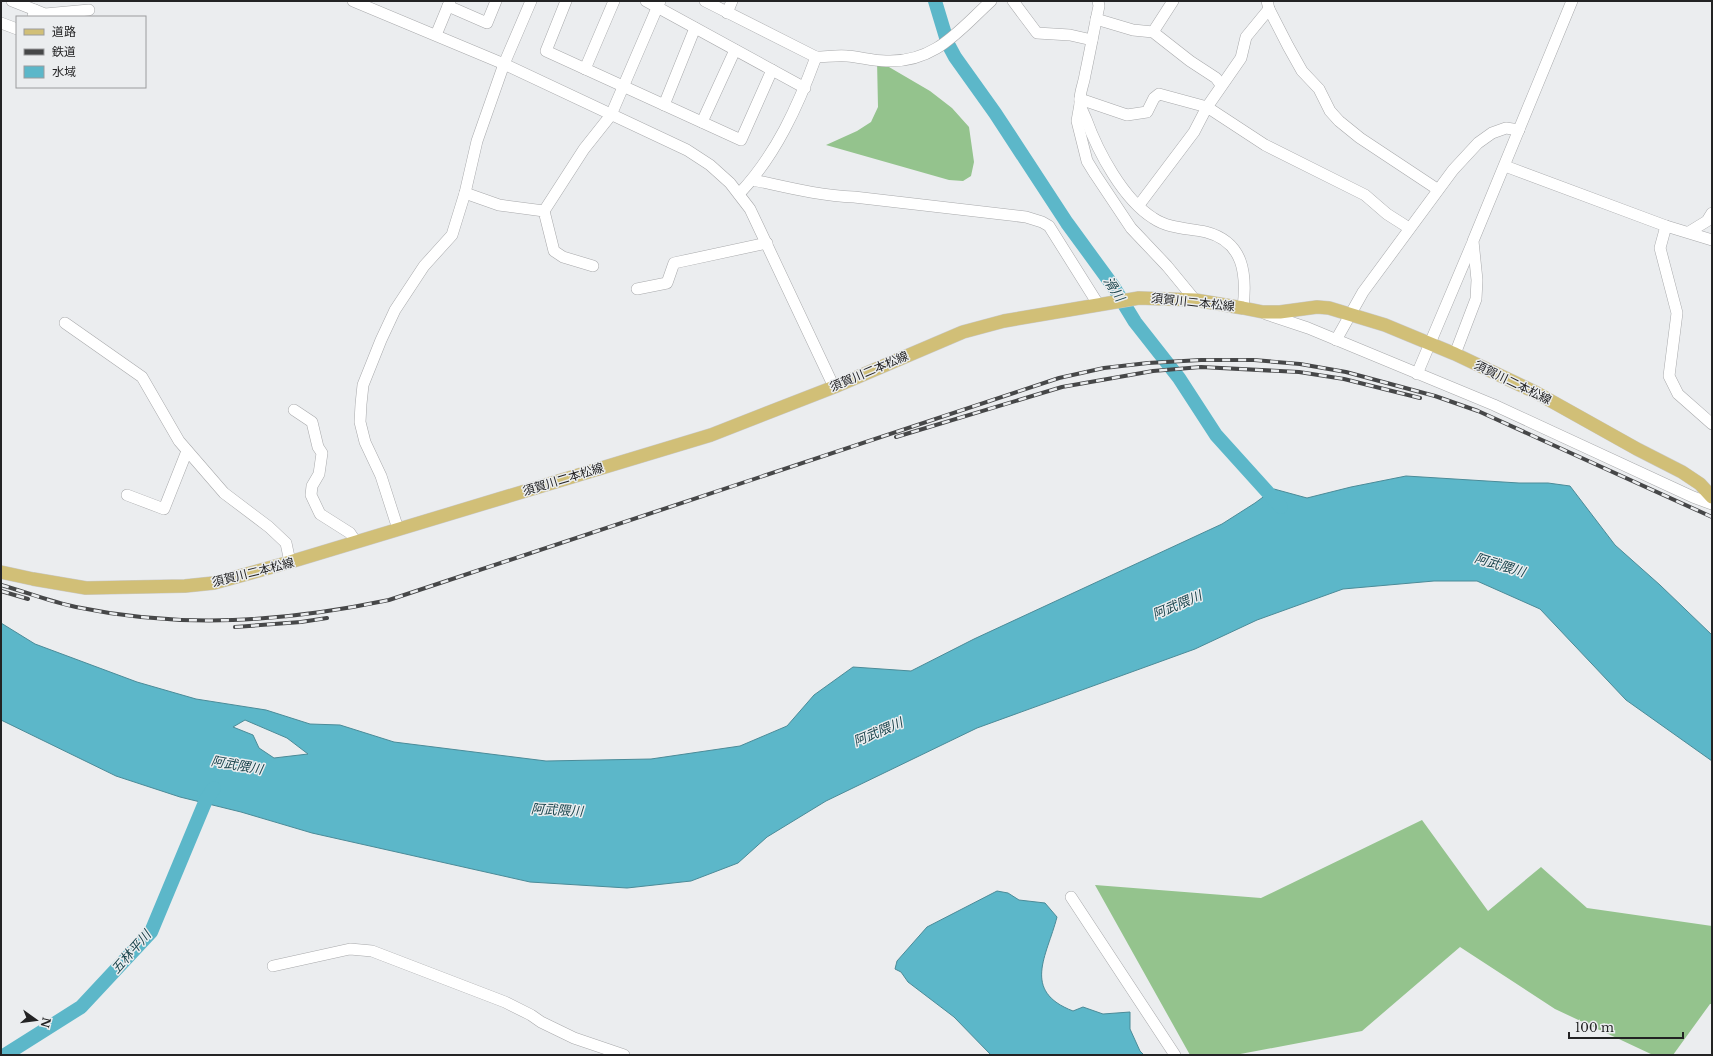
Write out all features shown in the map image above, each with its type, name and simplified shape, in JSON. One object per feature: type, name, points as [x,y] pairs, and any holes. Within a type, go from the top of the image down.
[{"type":"main road","name":"須賀川二本松線","points":[[1,572],[33,580],[86,588],[185,586],[214,582],[290,562],[711,435],[834,387],[963,332],[1004,321],[1139,298],[1195,300],[1263,312],[1280,312],[1317,307],[1351,314],[1403,331],[1535,392],[1637,449],[1682,472],[1700,484],[1712,497]]},
{"type":"street","points":[[12,1],[34,14],[89,10]]},
{"type":"street","points":[[354,1],[504,64],[687,150],[710,164],[739,194],[750,209],[768,243],[834,387]]},
{"type":"street","points":[[436,35],[449,3],[487,23],[496,1]]},
{"type":"street","points":[[398,529],[381,476],[365,442],[360,422],[360,404],[364,385],[378,347],[395,310],[424,266],[452,234],[465,194],[477,141],[504,64],[531,1]]},
{"type":"street","points":[[566,1],[546,51],[741,140],[772,70]]},
{"type":"street","points":[[585,69],[614,1]]},
{"type":"street","points":[[646,1],[658,4],[695,28],[805,88]]},
{"type":"street","points":[[705,1],[816,57],[846,56],[886,61],[906,61],[923,56],[943,44],[991,1]]},
{"type":"street","points":[[727,13],[732,1]]},
{"type":"street","points":[[1013,1],[1037,33],[1070,35],[1092,40]]},
{"type":"street","points":[[1022,1],[1024,16]]},
{"type":"street","points":[[1098,1],[1077,121],[1087,161],[1131,228],[1167,266],[1195,300]]},
{"type":"street","points":[[1153,32],[1173,1]]},
{"type":"street","points":[[1416,374],[1505,166],[1572,1]]},
{"type":"street","points":[[593,266],[563,257],[554,251],[544,211],[584,149],[611,115],[658,4]]},
{"type":"street","points":[[1139,205],[1194,132],[1207,107],[1241,58],[1246,37],[1268,5],[1302,71],[1319,89],[1330,111],[1339,121],[1360,138],[1437,189]]},
{"type":"street","points":[[1096,19],[1133,30],[1153,32],[1190,61],[1216,78],[1221,85]]},
{"type":"street","points":[[1,23],[16,29]]},
{"type":"street","points":[[664,105],[695,28]]},
{"type":"street","points":[[702,122],[735,50]]},
{"type":"street","points":[[739,194],[753,180],[775,149],[805,88],[816,57]]},
{"type":"street","points":[[1080,101],[1127,115],[1147,112],[1154,98],[1159,94],[1207,107],[1265,146],[1365,195],[1387,214],[1409,228]]},
{"type":"street","points":[[1080,101],[1092,135],[1118,183],[1139,205],[1153,218],[1162,223],[1182,229],[1206,232],[1218,236],[1233,248],[1241,263],[1245,275],[1246,288],[1243,308]]},
{"type":"street","points":[[1336,340],[1363,292],[1437,189],[1478,143],[1492,133],[1506,128],[1519,130]]},
{"type":"street","points":[[1505,166],[1666,226],[1712,240]]},
{"type":"street","points":[[753,180],[823,194],[1026,217],[1042,222],[1049,226],[1101,304]]},
{"type":"street","points":[[465,194],[500,205],[544,211]]},
{"type":"street","points":[[1689,232],[1707,221],[1712,213]]},
{"type":"street","points":[[1666,226],[1660,248],[1677,313],[1669,376],[1678,394],[1712,424]]},
{"type":"street","points":[[1455,354],[1476,299],[1477,280],[1473,241]]},
{"type":"street","points":[[637,289],[667,283],[674,263],[768,243]]},
{"type":"street","points":[[1263,312],[1336,340],[1494,405],[1693,498],[1712,504]]},
{"type":"street","points":[[65,323],[142,377],[179,441],[224,493],[269,527],[286,543],[290,562]]},
{"type":"street","points":[[294,410],[312,422],[318,447],[322,453],[319,474],[312,486],[311,495],[320,514],[350,533],[356,542]]},
{"type":"street","points":[[127,495],[164,509],[187,451]]},
{"type":"street","points":[[1071,897],[1122,972],[1175,1055]]},
{"type":"street","points":[[273,966],[350,949],[372,951],[505,1002],[531,1015],[541,1022],[624,1055]]},
{"type":"green space","points":[[877,60],[930,91],[952,108],[969,127],[974,162],[971,176],[963,181],[949,180],[826,145],[857,131],[871,122],[878,107]]},
{"type":"green space","points":[[1422,820],[1488,911],[1541,867],[1587,908],[1712,926],[1712,1004],[1710,1004],[1673,1055],[1653,1055],[1555,1009],[1460,947],[1362,1031],[1235,1055],[1190,1055],[1095,885],[1261,898]]},
{"type":"water","name":"阿武隈川","points":[[1406,476],[1519,483],[1548,483],[1570,486],[1615,545],[1660,585],[1712,635],[1712,761],[1626,700],[1540,609],[1477,581],[1434,581],[1343,589],[1257,620],[1195,649],[977,728],[826,801],[767,837],[738,863],[691,881],[627,888],[530,882],[312,833],[241,812],[180,797],[116,776],[1,720],[1,623],[35,644],[137,682],[196,699],[266,710],[310,724],[340,725],[394,742],[546,761],[651,759],[740,746],[787,726],[814,695],[853,667],[911,671],[974,639],[1222,524],[1274,489],[1307,498]],"holes":[[[245,720],[287,738],[308,754],[274,758],[259,748],[253,735],[233,727]]]},
{"type":"water","points":[[997,891],[1008,893],[1019,900],[1045,903],[1057,917],[1044,959],[1042,971],[1042,983],[1047,993],[1057,1003],[1073,1011],[1083,1007],[1103,1014],[1130,1012],[1130,1029],[1140,1051],[1144,1055],[991,1055],[954,1017],[908,982],[901,972],[895,969],[897,961],[927,927]]},
{"type":"waterway","name":"滑川","points":[[935,1],[948,44],[955,57],[995,113],[1067,223],[1113,286],[1135,322],[1179,378],[1216,435],[1281,507]]},
{"type":"waterway","name":"五林平川","points":[[5,1055],[81,1007],[151,932],[206,800],[214,788]]},
{"type":"railway","points":[[1,585],[76,607],[116,614],[155,618],[233,620],[272,618],[350,608],[389,600],[1059,378],[1104,368],[1148,363],[1201,360],[1254,360],[1300,364],[1346,372],[1435,396],[1478,411],[1712,517]]},
{"type":"railway","points":[[896,437],[1062,387],[1153,371],[1201,367],[1299,372],[1344,379],[1420,398]]},
{"type":"railway","points":[[1,591],[28,599]]},
{"type":"railway","points":[[235,627],[301,622],[327,618]]}]
